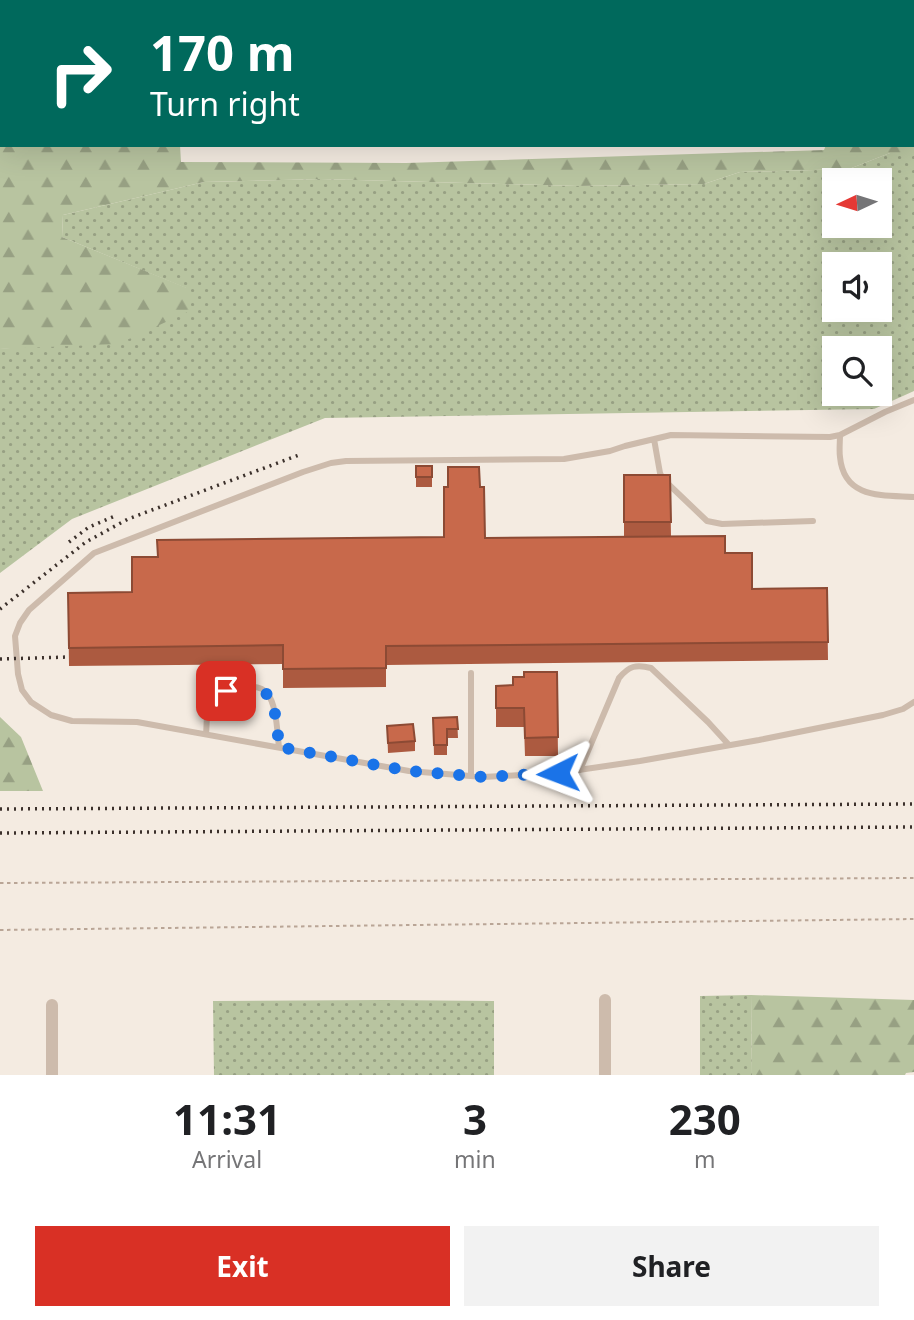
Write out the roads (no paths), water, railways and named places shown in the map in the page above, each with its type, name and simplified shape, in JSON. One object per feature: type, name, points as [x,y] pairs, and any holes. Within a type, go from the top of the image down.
[{"type":"street","points":[[605,1000],[605,1075]]},
{"type":"street","points":[[52,1005],[52,1075]]},
{"type":"lane","points":[[914,400],[840,435],[830,437],[671,435],[610,451],[564,459],[331,463],[94,553],[29,610],[15,636],[22,691],[31,702],[51,715],[72,721],[137,722],[409,771],[483,777],[558,773],[729,745],[883,715],[903,709],[914,702]]},
{"type":"lane","points":[[840,435],[842,467],[851,485],[869,494],[914,497]]},
{"type":"lane","points":[[654,439],[663,479],[707,521],[722,524],[813,521]]},
{"type":"lane","points":[[580,770],[619,678],[627,669],[640,665],[651,668],[729,745]]},
{"type":"lane","points":[[471,673],[471,776]]},
{"type":"lane","points":[[206,734],[209,706],[216,696],[242,687],[255,687],[266,692],[274,709],[279,747]]},
{"type":"railway","points":[[0,609],[86,542],[128,519],[299,455]]},
{"type":"railway","points":[[69,542],[89,527],[115,516]]},
{"type":"railway","points":[[0,659],[69,657]]},
{"type":"railway","points":[[0,809],[914,804]]},
{"type":"railway","points":[[0,833],[914,827]]}]
